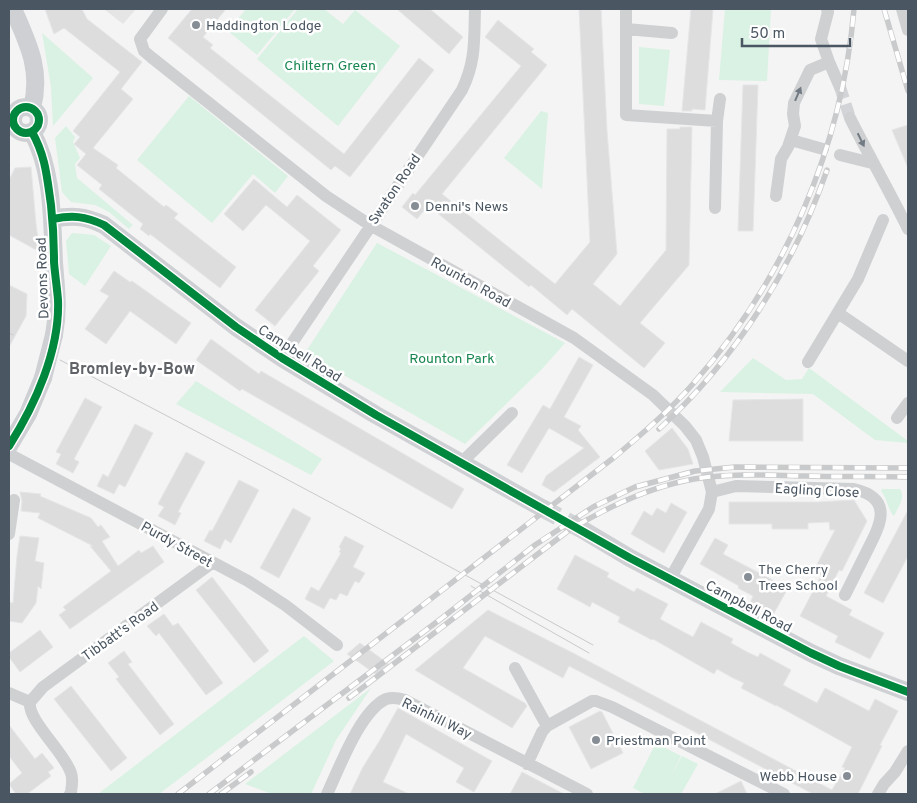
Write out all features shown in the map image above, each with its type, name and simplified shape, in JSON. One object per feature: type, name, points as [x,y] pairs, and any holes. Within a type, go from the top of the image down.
[{"type":"street","points":[[13,9],[36,71],[36,86],[32,108]]},
{"type":"street","name":"Rounton Road","points":[[162,9],[140,39],[144,51],[326,196],[370,225],[567,334],[653,395],[685,426],[696,440],[703,457],[712,492]]},
{"type":"street","name":"Swaton Road","points":[[282,358],[462,90],[470,74],[475,9]]},
{"type":"street","points":[[626,9],[626,115],[717,121]]},
{"type":"street","points":[[827,9],[828,12],[821,39],[840,87]]},
{"type":"street","points":[[902,9],[908,30]]},
{"type":"street","points":[[626,29],[672,33]]},
{"type":"street","points":[[776,196],[782,159],[795,126],[794,103],[810,70],[829,62]]},
{"type":"street","points":[[715,208],[717,121],[720,99]]},
{"type":"street","points":[[28,107],[37,112],[39,117],[37,128],[32,132],[21,132],[15,128],[11,120],[19,109],[28,107]]},
{"type":"street","points":[[850,118],[872,163],[881,174],[908,229]]},
{"type":"street","name":"Devons Road","points":[[9,446],[28,414],[42,378],[54,335],[58,301],[53,219],[44,155],[32,132]]},
{"type":"street","points":[[791,140],[822,149]]},
{"type":"street","points":[[840,155],[872,163]]},
{"type":"street","name":"Campbell Road","points":[[53,219],[69,216],[94,220],[104,225],[236,327],[282,358],[376,415],[542,508]]},
{"type":"street","points":[[808,362],[858,280],[883,220]]},
{"type":"street","points":[[838,312],[908,361]]},
{"type":"street","points":[[897,418],[908,402]]},
{"type":"street","points":[[461,462],[512,413]]},
{"type":"street","name":"Purdy Street","points":[[9,454],[248,581],[286,605],[337,645]]},
{"type":"street","name":"Eagling Close","points":[[712,492],[736,486],[854,489],[870,494],[877,501],[881,510],[879,526],[845,595]]},
{"type":"street","points":[[670,579],[709,509],[712,492]]},
{"type":"street","points":[[9,534],[14,500]]},
{"type":"street","name":"Campbell Road","points":[[584,530],[630,558],[839,666],[908,692]]},
{"type":"street","name":"Tibbatt's Road","points":[[30,702],[43,687],[212,563]]},
{"type":"street","points":[[515,668],[547,726]]},
{"type":"street","points":[[9,692],[30,702],[31,711],[41,728],[66,761],[72,774],[70,794]]},
{"type":"street","name":"Rainhill Way","points":[[327,794],[356,733],[376,705],[393,697],[405,700],[588,794]]},
{"type":"street","points":[[527,764],[542,732],[547,726],[592,701],[596,701],[784,794]]},
{"type":"street","points":[[878,794],[908,751]]},
{"type":"shaded area","points":[[104,9],[136,9],[123,24]]},
{"type":"green space","points":[[246,9],[295,9],[257,55],[228,31]]},
{"type":"green space","name":"Chiltern Green","points":[[298,9],[324,9],[343,24],[355,10],[400,46],[338,126],[257,59]]},
{"type":"green space","points":[[725,9],[771,9],[767,81],[719,80]]},
{"type":"green space","points":[[42,33],[93,78],[53,126],[51,87]]},
{"type":"green space","points":[[639,47],[670,50],[664,106],[639,104]]},
{"type":"green space","points":[[189,96],[288,176],[275,193],[253,174],[212,223],[137,160]]},
{"type":"green space","points":[[541,111],[548,113],[542,189],[504,158]]},
{"type":"green space","points":[[66,126],[75,137],[73,142],[80,158],[75,164],[77,178],[133,225],[129,229],[109,212],[95,205],[71,202],[62,192],[55,138]]},
{"type":"green space","points":[[72,233],[94,235],[111,246],[85,286],[69,274],[66,241]]},
{"type":"green space","name":"Rounton Park","points":[[377,243],[565,343],[542,369],[465,444],[305,353]]},
{"type":"green space","points":[[753,358],[786,380],[802,379],[809,368],[908,441],[908,443],[875,440],[813,394],[720,392]]},
{"type":"green space","points":[[196,381],[322,459],[311,475],[176,404]]},
{"type":"green space","points":[[882,489],[900,489],[902,492],[901,502],[894,516],[881,491]]},
{"type":"green space","points":[[304,636],[334,661],[159,794],[98,794]]},
{"type":"green space","points":[[371,688],[336,740],[311,794],[272,794],[245,784]]},
{"type":"green space","points":[[656,743],[681,756],[669,779],[682,756],[698,764],[681,794],[645,794],[633,788]]},
{"type":"building","points":[[45,9],[82,9],[87,19],[142,62],[121,89],[133,99],[93,148],[118,165],[116,168],[164,207],[166,205],[178,214],[174,218],[236,267],[220,288],[150,234],[149,236],[140,229],[143,224],[99,189],[102,185],[77,165],[86,154],[74,144],[80,137],[73,131],[120,72],[64,28],[54,34]]},
{"type":"building","points":[[192,9],[226,9],[203,37],[213,45],[210,48],[344,154],[419,58],[434,70],[350,177],[335,166],[331,170],[168,38]]},
{"type":"building","points":[[397,9],[430,9],[463,37],[449,54]]},
{"type":"building","points":[[579,9],[601,9],[607,131],[617,254],[593,284],[620,306],[666,250],[667,129],[692,127],[689,265],[640,323],[665,343],[644,368],[572,309],[567,315],[531,285],[529,287],[436,212],[427,207],[417,219],[402,207],[413,193],[415,195],[521,66],[485,37],[498,20],[534,49],[531,52],[547,65],[442,194],[555,284],[590,242]]},
{"type":"building","points":[[691,9],[713,9],[705,110],[692,109],[692,111],[682,111]]},
{"type":"building","points":[[743,85],[758,85],[753,231],[738,231]]},
{"type":"building","points":[[908,125],[908,168],[892,130]]},
{"type":"building","points":[[31,167],[40,252],[9,235],[9,180],[15,168]]},
{"type":"building","points":[[254,179],[287,207],[297,195],[341,230],[313,266],[319,271],[275,326],[255,310],[310,241],[266,205],[243,231],[224,214]]},
{"type":"building","points":[[114,271],[130,282],[132,281],[191,323],[176,344],[130,311],[106,344],[85,329],[109,296],[100,291]]},
{"type":"building","points":[[9,285],[27,294],[26,316],[9,347]]},
{"type":"building","points":[[211,339],[259,374],[261,371],[464,489],[452,509],[242,389],[240,391],[196,360]]},
{"type":"building","points":[[579,357],[593,365],[564,417],[581,426],[578,430],[600,457],[554,492],[542,485],[546,476],[584,448],[549,428],[522,473],[507,465],[543,405],[550,409]]},
{"type":"building","points":[[85,398],[102,407],[74,459],[79,462],[73,473],[56,464],[61,454],[56,452]]},
{"type":"building","points":[[803,399],[803,441],[729,441],[733,400]]},
{"type":"building","points":[[135,424],[153,433],[125,487],[119,484],[114,494],[97,486],[103,474],[108,477]]},
{"type":"building","points":[[672,428],[688,449],[693,464],[659,470],[645,451]]},
{"type":"building","points":[[186,452],[205,462],[178,512],[181,513],[175,525],[158,516],[164,507],[158,504]]},
{"type":"building","points":[[239,480],[259,490],[231,543],[225,539],[220,549],[204,541],[210,530],[212,531]]},
{"type":"building","points":[[20,492],[41,494],[40,496],[91,518],[98,527],[101,525],[110,537],[102,541],[118,566],[139,550],[141,553],[153,546],[164,562],[70,629],[59,615],[66,610],[63,607],[111,571],[90,546],[93,546],[38,518],[40,513],[21,511],[22,501]]},
{"type":"building","points":[[854,500],[867,521],[842,571],[839,570],[826,596],[852,610],[849,615],[884,633],[870,659],[835,642],[838,636],[800,616],[821,576],[813,572],[835,530],[830,530],[829,522],[808,523],[808,529],[772,529],[772,524],[729,524],[729,502]]},
{"type":"building","points":[[671,503],[687,512],[664,553],[631,534],[644,511],[652,516],[657,508],[666,513]]},
{"type":"building","points":[[293,508],[311,518],[279,578],[260,568]]},
{"type":"building","points":[[908,510],[908,556],[883,603],[864,593]]},
{"type":"building","points":[[20,536],[39,538],[35,561],[44,563],[41,589],[38,586],[36,603],[22,623],[9,621],[9,602],[13,603]]},
{"type":"building","points":[[345,536],[364,546],[353,567],[365,573],[359,583],[355,581],[347,596],[340,593],[336,600],[330,598],[324,609],[305,599],[311,587],[319,591],[341,553],[339,552],[341,549],[339,547]]},
{"type":"building","name":"The Cherry Trees School","points":[[715,538],[728,545],[723,554],[788,588],[773,615],[750,603],[753,596],[738,588],[739,586],[700,564]]},
{"type":"building","points":[[575,555],[609,573],[607,577],[634,592],[637,588],[668,604],[660,619],[693,637],[701,622],[733,639],[731,643],[747,652],[758,657],[760,653],[791,670],[783,685],[817,703],[825,688],[869,711],[875,699],[898,711],[858,794],[813,794],[569,666],[563,678],[485,636],[463,668],[525,703],[527,706],[512,728],[415,670],[488,610],[832,790],[845,768],[842,767],[852,747],[741,688],[744,683],[717,669],[714,674],[653,639],[618,622],[620,617],[592,602],[590,607],[557,589]]},
{"type":"building","points":[[212,577],[269,651],[254,663],[196,590]]},
{"type":"building","points":[[164,614],[173,626],[178,623],[223,683],[206,695],[159,633],[156,636],[147,626]]},
{"type":"building","points":[[40,630],[53,647],[20,672],[9,657],[9,653]]},
{"type":"building","points":[[360,643],[390,665],[377,675],[347,654]]},
{"type":"building","points":[[124,651],[132,662],[128,664],[174,724],[160,735],[116,679],[119,677],[108,663]]},
{"type":"building","points":[[71,686],[127,758],[111,771],[54,699]]},
{"type":"building","points":[[398,708],[492,761],[474,792],[456,782],[464,768],[406,734],[383,782],[409,794],[350,794],[363,767]]},
{"type":"building","name":"Priestman Point","points":[[600,711],[623,753],[591,769],[569,727]]},
{"type":"building","points":[[9,725],[35,759],[42,753],[54,768],[48,772],[51,776],[27,794],[16,794],[9,784],[22,773],[9,756]]},
{"type":"building","points":[[522,772],[541,782],[564,794],[510,794]]},
{"type":"building","points":[[741,781],[747,794],[715,794]]},
{"type":"tunnel","points":[[840,87],[850,118]]},
{"type":"tunnel","points":[[542,508],[583,530]]},
{"type":"tram line","points":[[9,333],[13,335]]},
{"type":"tram line","points":[[60,360],[328,501],[593,645]]},
{"type":"tram line","points":[[471,586],[589,653]]},
{"type":"railway","points":[[178,794],[612,459],[654,424],[692,385],[755,302],[781,257],[803,210],[822,161],[837,112],[847,61],[854,9]]},
{"type":"railway","points":[[884,9],[908,91]]},
{"type":"railway","points":[[659,429],[713,373],[759,310],[797,242],[827,170]]},
{"type":"railway","points":[[209,794],[442,618],[535,545],[593,507],[635,487],[695,471],[735,467],[908,468]]},
{"type":"railway","points":[[349,698],[568,531],[629,499],[677,483],[722,476],[908,477]]},
{"type":"railway","points":[[221,794],[251,772]]},
{"type":"cycle path","points":[[26,107],[35,111],[39,120],[35,129],[26,133],[17,129],[13,120],[17,111],[26,107]]},
{"type":"cycle path","points":[[9,446],[28,413],[44,376],[55,338],[58,319],[51,205],[43,159],[32,132]]},
{"type":"cycle path","points":[[53,219],[78,217],[104,225],[236,327],[282,358],[376,415],[630,558],[811,653],[839,666],[908,692]]},
{"type":"place","name":"Haddington Lodge","points":[[196,25]]},
{"type":"place","name":"Denni's News","points":[[415,206]]},
{"type":"place","name":"The Cherry Trees School","points":[[748,577]]},
{"type":"place","name":"Priestman Point","points":[[596,740]]},
{"type":"place","name":"Webb House","points":[[847,776]]},
{"type":"district","name":"Bromley-by-Bow","points":[[132,368]]}]
